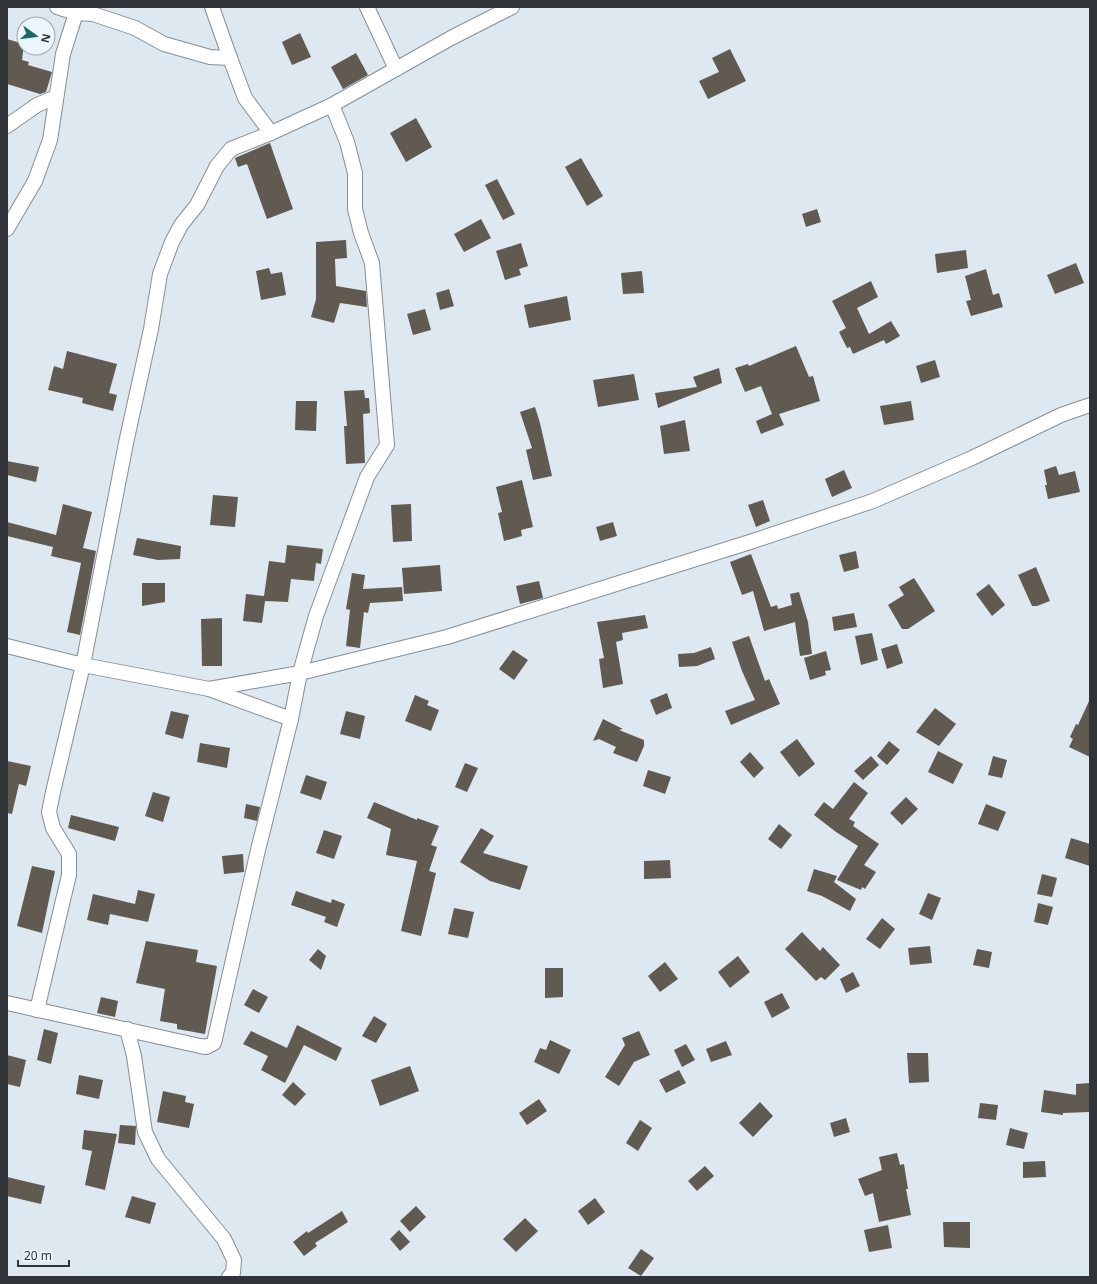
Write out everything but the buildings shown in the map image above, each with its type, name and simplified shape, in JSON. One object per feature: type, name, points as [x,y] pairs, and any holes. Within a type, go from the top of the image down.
[{"type":"street","points":[[57,7],[76,13],[93,14],[135,28],[164,44],[210,57],[230,58]]},
{"type":"street","points":[[212,7],[245,98],[271,132]]},
{"type":"street","points":[[367,7],[396,69]]},
{"type":"street","points":[[37,1010],[69,875],[70,854],[53,828],[49,812],[83,665],[126,444],[151,329],[160,274],[180,226],[197,205],[217,166],[231,148],[332,105],[512,7]]},
{"type":"street","points":[[7,230],[35,181],[50,140],[63,54],[76,13]]},
{"type":"street","points":[[7,126],[37,105],[56,98]]},
{"type":"street","points":[[7,1003],[200,1046],[206,1047],[214,1043],[252,873],[291,719],[300,673],[316,616],[340,547],[367,477],[387,446],[372,263],[361,233],[355,208],[355,173],[346,142],[332,105]]},
{"type":"street","points":[[209,689],[300,673],[447,637],[750,542],[873,501],[972,458],[1061,415],[1090,405]]},
{"type":"street","points":[[7,646],[83,665],[209,689],[291,719]]},
{"type":"street","points":[[127,1029],[134,1056],[145,1132],[158,1159],[224,1239],[234,1260],[233,1273],[229,1277]]}]
